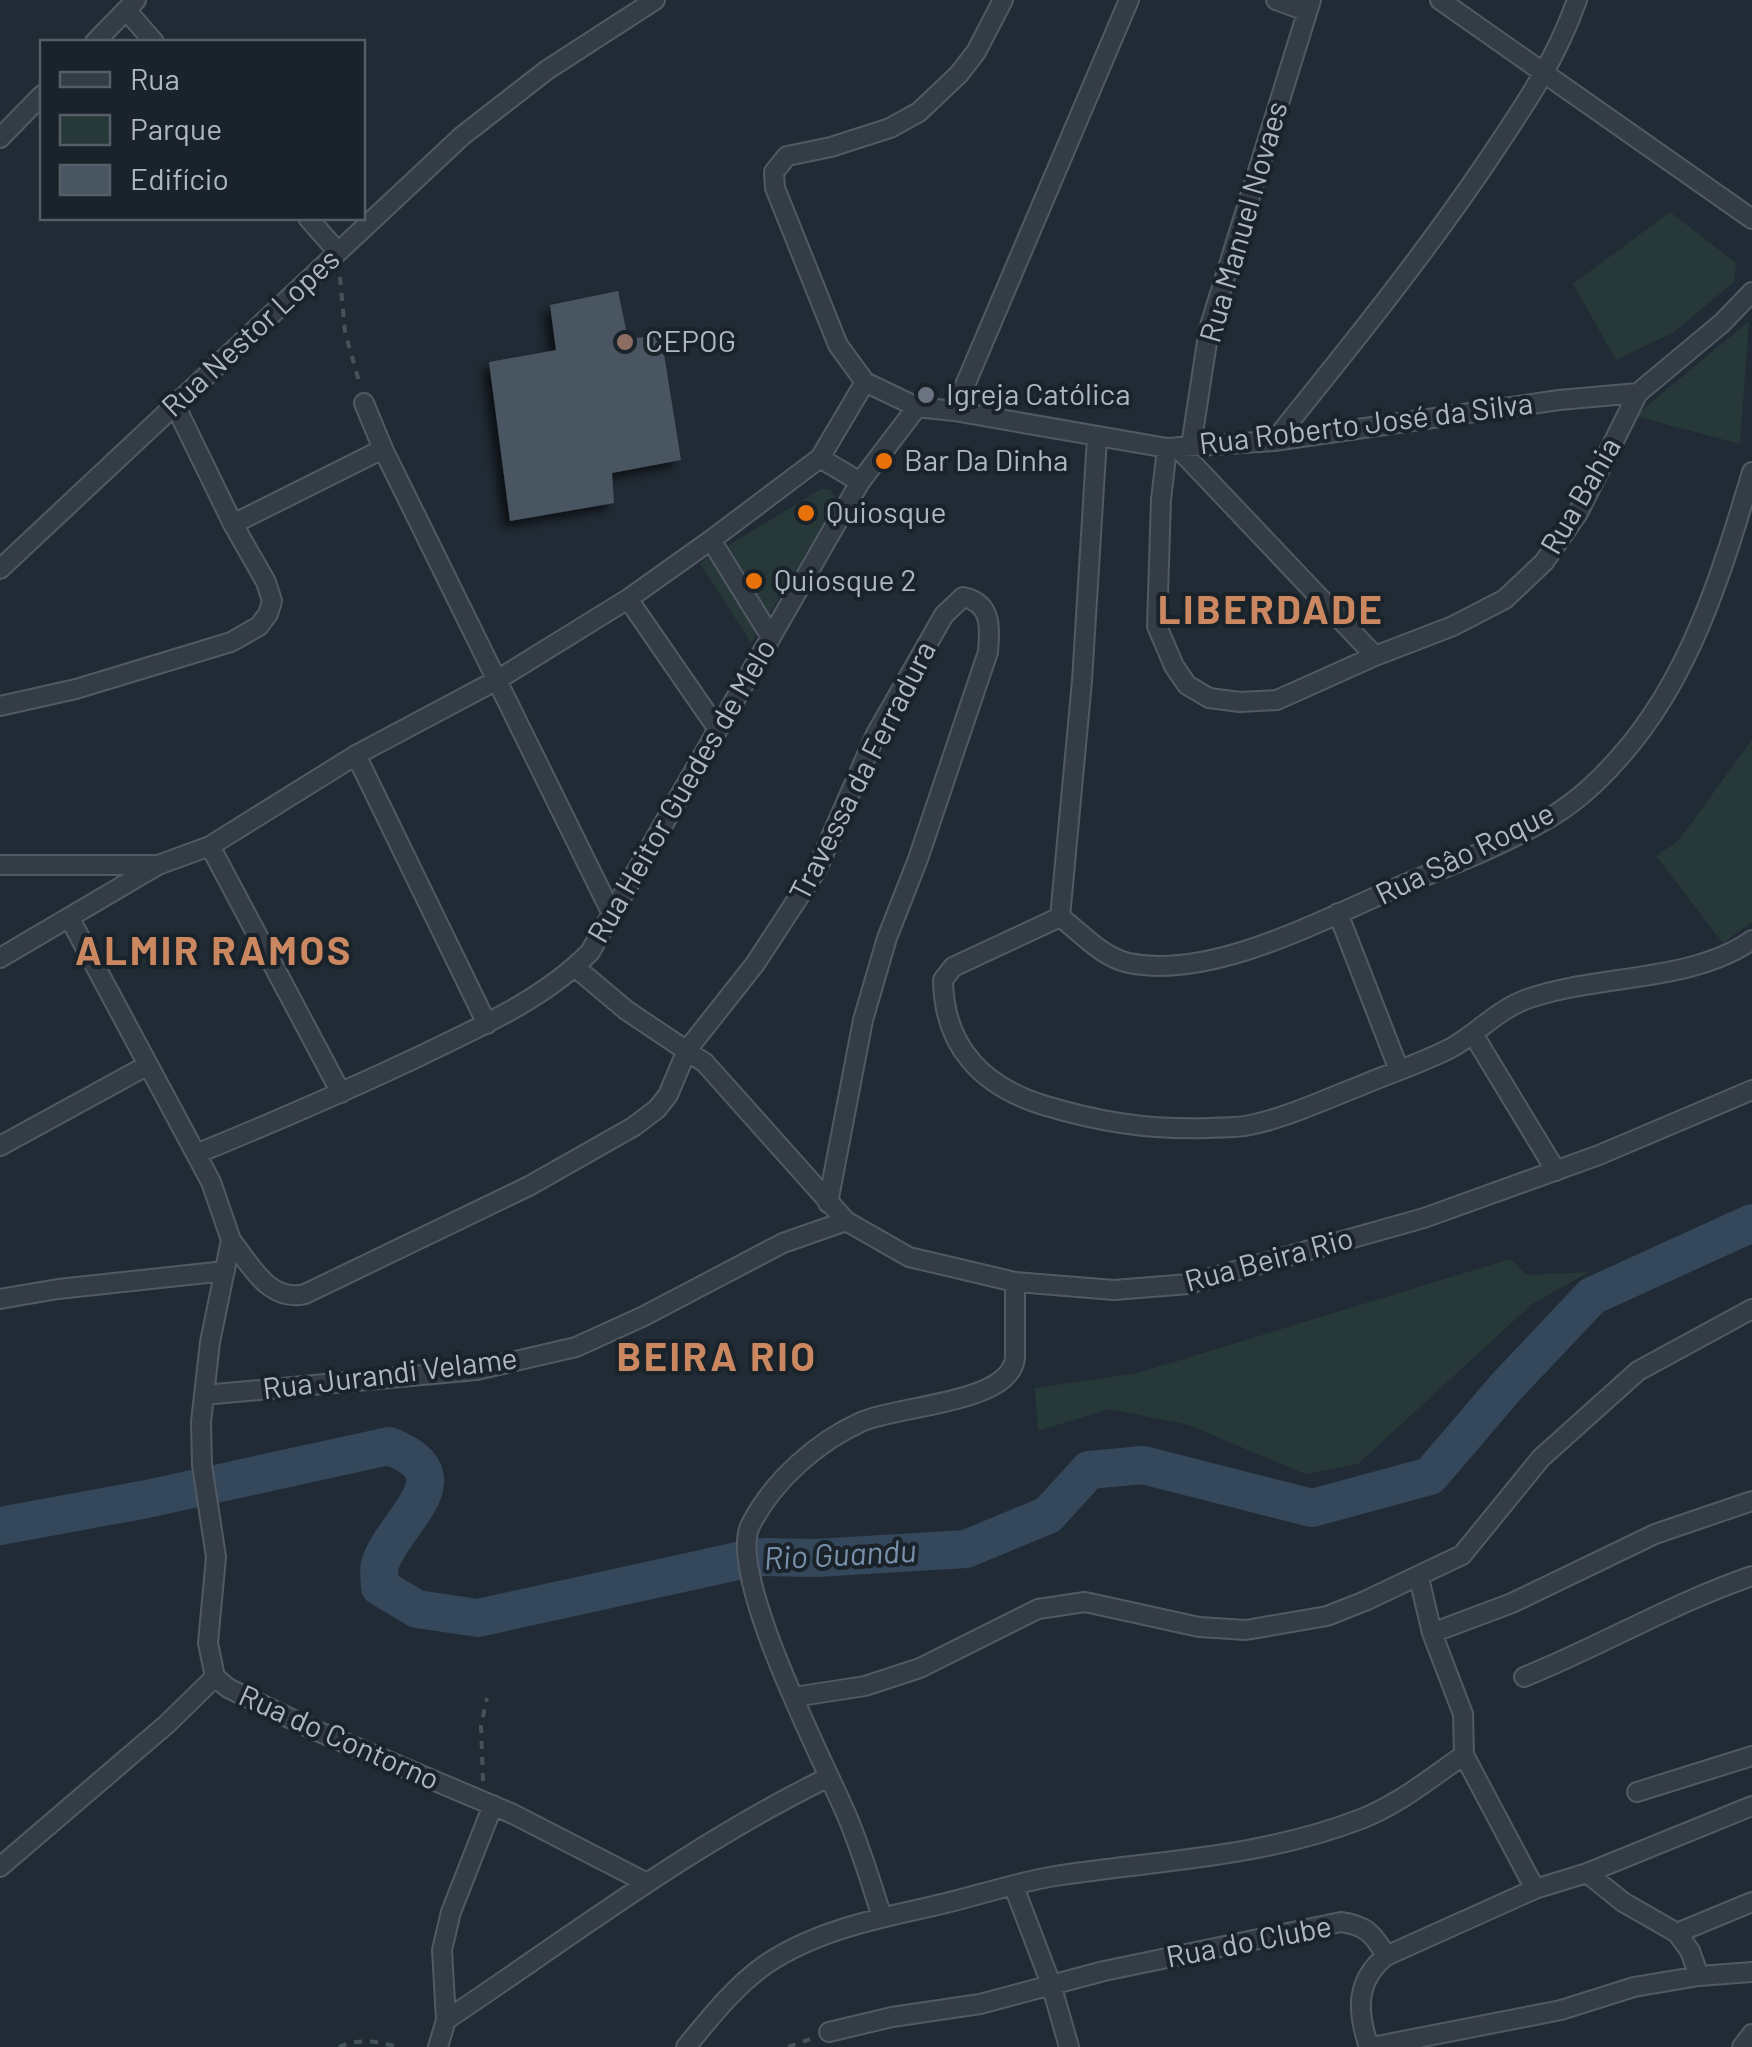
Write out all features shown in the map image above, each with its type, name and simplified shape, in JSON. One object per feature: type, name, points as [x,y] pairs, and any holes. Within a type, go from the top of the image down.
[{"type":"street","name":"Rua Nestor Lopes","points":[[0,569],[462,136],[547,70],[655,0]]},
{"type":"street","points":[[917,408],[865,382],[838,346],[775,188],[774,172],[788,156],[890,128],[919,112],[976,52],[1003,0]]},
{"type":"street","points":[[954,410],[1129,0]]},
{"type":"street","points":[[1276,0],[1309,5]]},
{"type":"street","points":[[1440,0],[1752,219]]},
{"type":"street","points":[[1274,441],[1464,196],[1547,73],[1577,0]]},
{"type":"street","name":"Rua Manuel Novaes","points":[[1178,447],[1209,328],[1309,5]]},
{"type":"street","points":[[97,40],[131,6],[153,40]]},
{"type":"street","points":[[0,138],[40,98]]},
{"type":"street","points":[[310,220],[338,252]]},
{"type":"street","points":[[1638,392],[1722,323],[1752,292]]},
{"type":"street","points":[[0,958],[158,865],[210,846],[356,755],[497,680],[628,598],[820,458],[865,382]]},
{"type":"street","name":"Rua Roberto José da Silva","points":[[917,408],[954,410],[1098,438],[1178,447],[1274,441],[1540,402],[1638,392]]},
{"type":"street","name":"Rua Bahia","points":[[1178,447],[1161,500],[1157,626],[1187,685],[1221,700],[1277,700],[1453,626],[1505,599],[1544,562],[1578,513],[1638,392]]},
{"type":"street","points":[[0,706],[76,689],[231,642],[259,626],[268,614],[272,601],[266,582],[174,403]]},
{"type":"street","points":[[364,403],[613,916]]},
{"type":"street","name":"Rua Heitor Guedes de Melo","points":[[196,1154],[341,1093],[487,1024],[575,967],[590,952],[860,482],[917,408]]},
{"type":"street","points":[[1098,438],[1082,681],[1060,917],[952,967],[943,980],[949,1022],[967,1060],[1010,1094],[1098,1122],[1158,1130],[1245,1126],[1315,1103],[1451,1048],[1498,1011],[1523,1000],[1562,988],[1701,964],[1734,953],[1752,940]]},
{"type":"street","points":[[1178,447],[1375,656]]},
{"type":"street","points":[[233,524],[384,450]]},
{"type":"street","points":[[820,458],[860,482]]},
{"type":"street","name":"Rua Sâo Roque","points":[[1060,917],[1105,954],[1128,963],[1170,965],[1283,940],[1544,822],[1590,787],[1618,759],[1642,730],[1676,674],[1709,607],[1752,472]]},
{"type":"street","points":[[711,540],[772,636]]},
{"type":"street","name":"Travessa da Ferradura","points":[[231,1240],[274,1290],[294,1297],[318,1289],[529,1186],[633,1128],[656,1109],[668,1095],[688,1050],[755,964],[818,869],[876,734],[944,615],[963,596],[986,610],[990,622],[988,652],[862,1020],[828,1203]]},
{"type":"street","points":[[628,598],[716,728]]},
{"type":"street","points":[[356,755],[487,1024]]},
{"type":"street","points":[[210,846],[341,1093]]},
{"type":"street","points":[[0,865],[158,865]]},
{"type":"street","points":[[1338,914],[1399,1070]]},
{"type":"street","name":"Rua do Contorno","points":[[70,920],[211,1182],[231,1240],[200,1422],[216,1557],[208,1643],[215,1677],[228,1688],[310,1728],[488,1803],[647,1883]]},
{"type":"street","name":"Rua Beira Rio","points":[[575,967],[626,1010],[688,1050],[735,1094],[846,1221],[909,1257],[1015,1282],[1114,1290],[1189,1284],[1424,1218],[1556,1171],[1752,1090]]},
{"type":"street","points":[[1473,1034],[1556,1171]]},
{"type":"street","points":[[0,1146],[148,1065]]},
{"type":"street","name":"Rua Jurandi Velame","points":[[204,1395],[477,1370],[576,1347],[783,1243],[846,1221]]},
{"type":"street","points":[[0,1300],[58,1289],[225,1272]]},
{"type":"street","points":[[882,1917],[854,1833],[794,1698],[754,1594],[744,1541],[750,1524],[770,1495],[829,1439],[876,1416],[972,1395],[1005,1380],[1014,1370],[1015,1282]]},
{"type":"street","points":[[794,1698],[865,1686],[920,1668],[1038,1609],[1056,1605],[1085,1602],[1199,1627],[1246,1630],[1327,1616],[1419,1578],[1462,1555],[1541,1458],[1638,1371],[1752,1309]]},
{"type":"street","points":[[1432,1633],[1512,1603],[1655,1534],[1752,1501]]},
{"type":"street","points":[[1524,1677],[1578,1656],[1669,1609],[1752,1576]]},
{"type":"street","points":[[1419,1578],[1432,1633],[1463,1714],[1464,1755],[1535,1889]]},
{"type":"street","points":[[0,1867],[215,1677]]},
{"type":"street","points":[[686,2047],[740,1986],[768,1964],[813,1940],[882,1917],[1049,1877],[1196,1860],[1292,1842],[1364,1818],[1464,1755]]},
{"type":"street","points":[[1637,1792],[1752,1756]]},
{"type":"street","points":[[446,2020],[647,1883],[774,1804],[829,1777]]},
{"type":"street","points":[[438,2047],[446,2020],[442,1950],[488,1803]]},
{"type":"street","points":[[1752,1806],[1586,1873],[1535,1889],[1386,1956],[1375,1965],[1362,1992],[1359,2010],[1370,2047],[1561,2010],[1634,1988],[1699,1976],[1752,1972]]},
{"type":"street","points":[[1586,1873],[1622,1902],[1677,1933],[1690,1951],[1699,1976]]},
{"type":"street","points":[[1014,1887],[1051,1984],[1069,2047]]},
{"type":"street","points":[[1677,1933],[1752,1902]]},
{"type":"street","name":"Rua do Clube","points":[[829,2032],[892,2017],[980,2004],[1051,1984],[1341,1922],[1366,1928],[1386,1956]]},
{"type":"street","points":[[1742,2047],[1752,2034]]},
{"type":"path","points":[[338,252],[344,332],[364,403]]},
{"type":"path","points":[[487,1698],[481,1726],[488,1803]]},
{"type":"path","points":[[788,2047],[829,2032]]},
{"type":"path","points":[[339,2047],[351,2042],[376,2041],[397,2047]]},
{"type":"green space","points":[[1670,212],[1736,263],[1734,282],[1674,332],[1616,360],[1573,284]]},
{"type":"green space","points":[[1749,321],[1740,444],[1635,416]]},
{"type":"green space","points":[[821,489],[830,489],[837,499],[832,512],[751,643],[700,563]]},
{"type":"green space","points":[[1752,740],[1752,922],[1723,943],[1656,856],[1678,841]]},
{"type":"green space","points":[[1510,1259],[1527,1275],[1589,1272],[1532,1304],[1358,1464],[1305,1474],[1189,1425],[1108,1409],[1038,1431],[1035,1388],[1138,1373]]},
{"type":"building","points":[[618,291],[628,339],[661,335],[681,460],[612,473],[614,503],[510,521],[489,362],[556,350],[550,305]]},
{"type":"waterway","name":"Rio Guandu","points":[[0,1526],[147,1499],[389,1446],[412,1458],[423,1471],[425,1485],[380,1564],[380,1587],[417,1609],[478,1618],[756,1557],[816,1558],[966,1549],[1048,1515],[1089,1470],[1143,1465],[1312,1508],[1430,1476],[1506,1387],[1592,1296],[1752,1223]]},
{"type":"place","name":"CEPOG","points":[[625,342]]},
{"type":"place","name":"Igreja Católica","points":[[926,395]]},
{"type":"place","name":"Bar Da Dinha","points":[[884,461]]},
{"type":"place","name":"Quiosque","points":[[806,513]]},
{"type":"place","name":"Quiosque 2","points":[[754,581]]},
{"type":"district","name":"LIBERDADE","points":[[1271,610]]},
{"type":"district","name":"ALMIR RAMOS","points":[[214,951]]},
{"type":"district","name":"BEIRA RIO","points":[[717,1357]]}]
